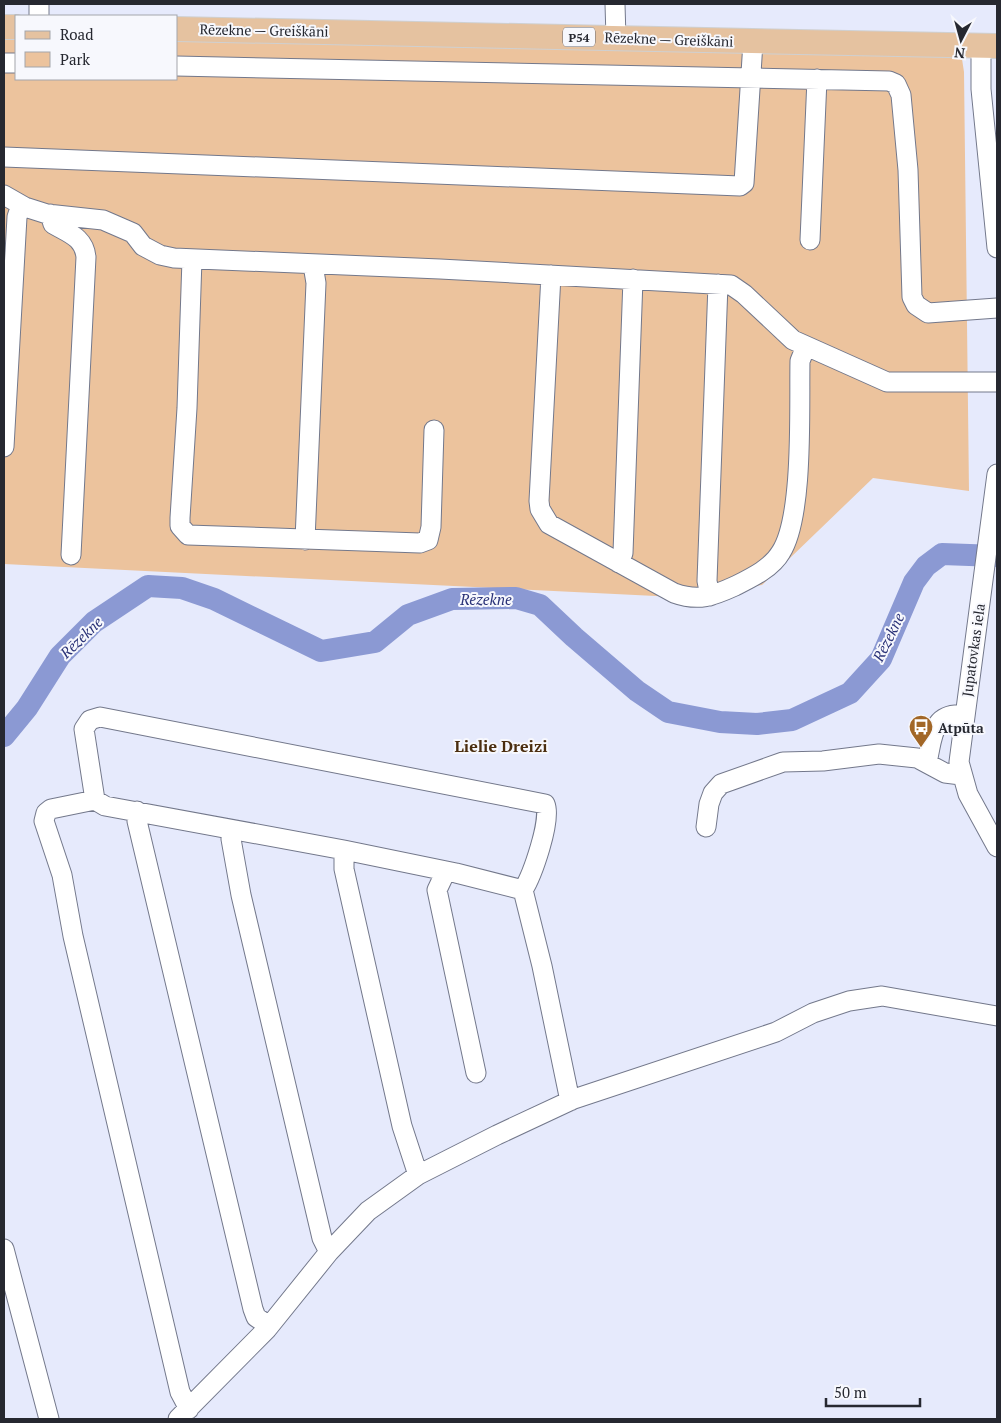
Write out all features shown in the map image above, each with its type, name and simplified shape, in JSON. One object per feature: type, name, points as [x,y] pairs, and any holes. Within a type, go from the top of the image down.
[{"type":"main road","name":"Rēzekne — Greiškāni","points":[[178,29],[989,46]]},
{"type":"street","points":[[615,4],[616,38]]},
{"type":"street","points":[[4,157],[740,186],[744,182],[753,42]]},
{"type":"street","points":[[989,46],[982,99],[997,248]]},
{"type":"street","points":[[178,66],[889,81],[900,88],[908,170],[910,287],[916,305],[928,314],[997,308]]},
{"type":"street","points":[[810,240],[817,79]]},
{"type":"street","points":[[4,195],[21,205],[50,214],[103,220],[133,233],[143,246],[160,255],[313,265],[730,284],[744,294],[793,340],[887,382],[997,382]]},
{"type":"street","points":[[4,448],[17,217],[21,205]]},
{"type":"street","points":[[50,214],[53,224],[79,238],[84,244],[86,257],[71,555]]},
{"type":"street","points":[[192,258],[187,408],[180,526],[188,535],[409,544],[428,540],[431,527],[434,430]]},
{"type":"street","points":[[305,540],[316,282],[313,265]]},
{"type":"street","points":[[551,275],[540,509],[548,524],[690,599],[710,596],[748,580],[781,554],[795,509],[800,361],[806,346]]},
{"type":"street","points":[[620,563],[623,553],[634,279]]},
{"type":"street","points":[[710,596],[707,581],[718,284]]},
{"type":"street","name":"Jupatovkas iela","points":[[997,474],[959,762],[961,776],[975,810],[997,848]]},
{"type":"street","points":[[927,762],[930,740],[935,727],[943,718],[952,714],[964,715]]},
{"type":"street","points":[[96,800],[84,729],[90,720],[100,718],[545,804],[547,808],[544,830],[531,878],[523,890],[542,966],[570,1101]]},
{"type":"street","points":[[706,826],[709,804],[713,793],[721,784],[783,762],[823,761],[879,754],[917,758],[945,773],[961,776]]},
{"type":"street","points":[[184,1414],[74,936],[62,876],[44,821],[46,813],[51,809],[96,800],[105,806],[344,850],[446,871],[523,890]]},
{"type":"street","points":[[137,811],[136,821],[153,894],[253,1309],[256,1317],[269,1326]]},
{"type":"street","points":[[232,830],[231,839],[241,895],[322,1238],[329,1252]]},
{"type":"street","points":[[344,850],[344,869],[376,1015],[402,1126],[418,1174]]},
{"type":"street","points":[[446,871],[437,890],[476,1073]]},
{"type":"street","points":[[184,1414],[269,1326],[329,1252],[368,1211],[418,1174],[570,1101],[776,1032],[813,1013],[849,1001],[882,996],[997,1016]]},
{"type":"street","points":[[4,1249],[49,1419]]},
{"type":"green space","points":[[4,37],[15,37],[15,80],[178,80],[178,40],[953,55],[962,59],[964,72],[969,491],[873,478],[762,585],[676,597],[4,564]]},
{"type":"waterway","name":"Rēzekne","points":[[4,736],[27,708],[60,656],[94,622],[148,586],[182,588],[214,599],[321,651],[375,642],[408,615],[452,599],[516,598],[540,605],[637,691],[668,712],[720,722],[757,724],[792,720],[850,693],[881,659],[914,582],[926,566],[942,554],[997,556]]},
{"type":"place","name":"Atpūta","points":[[921,748]]},
{"type":"district","name":"Lielie Dreizi","points":[[501,746]]}]
